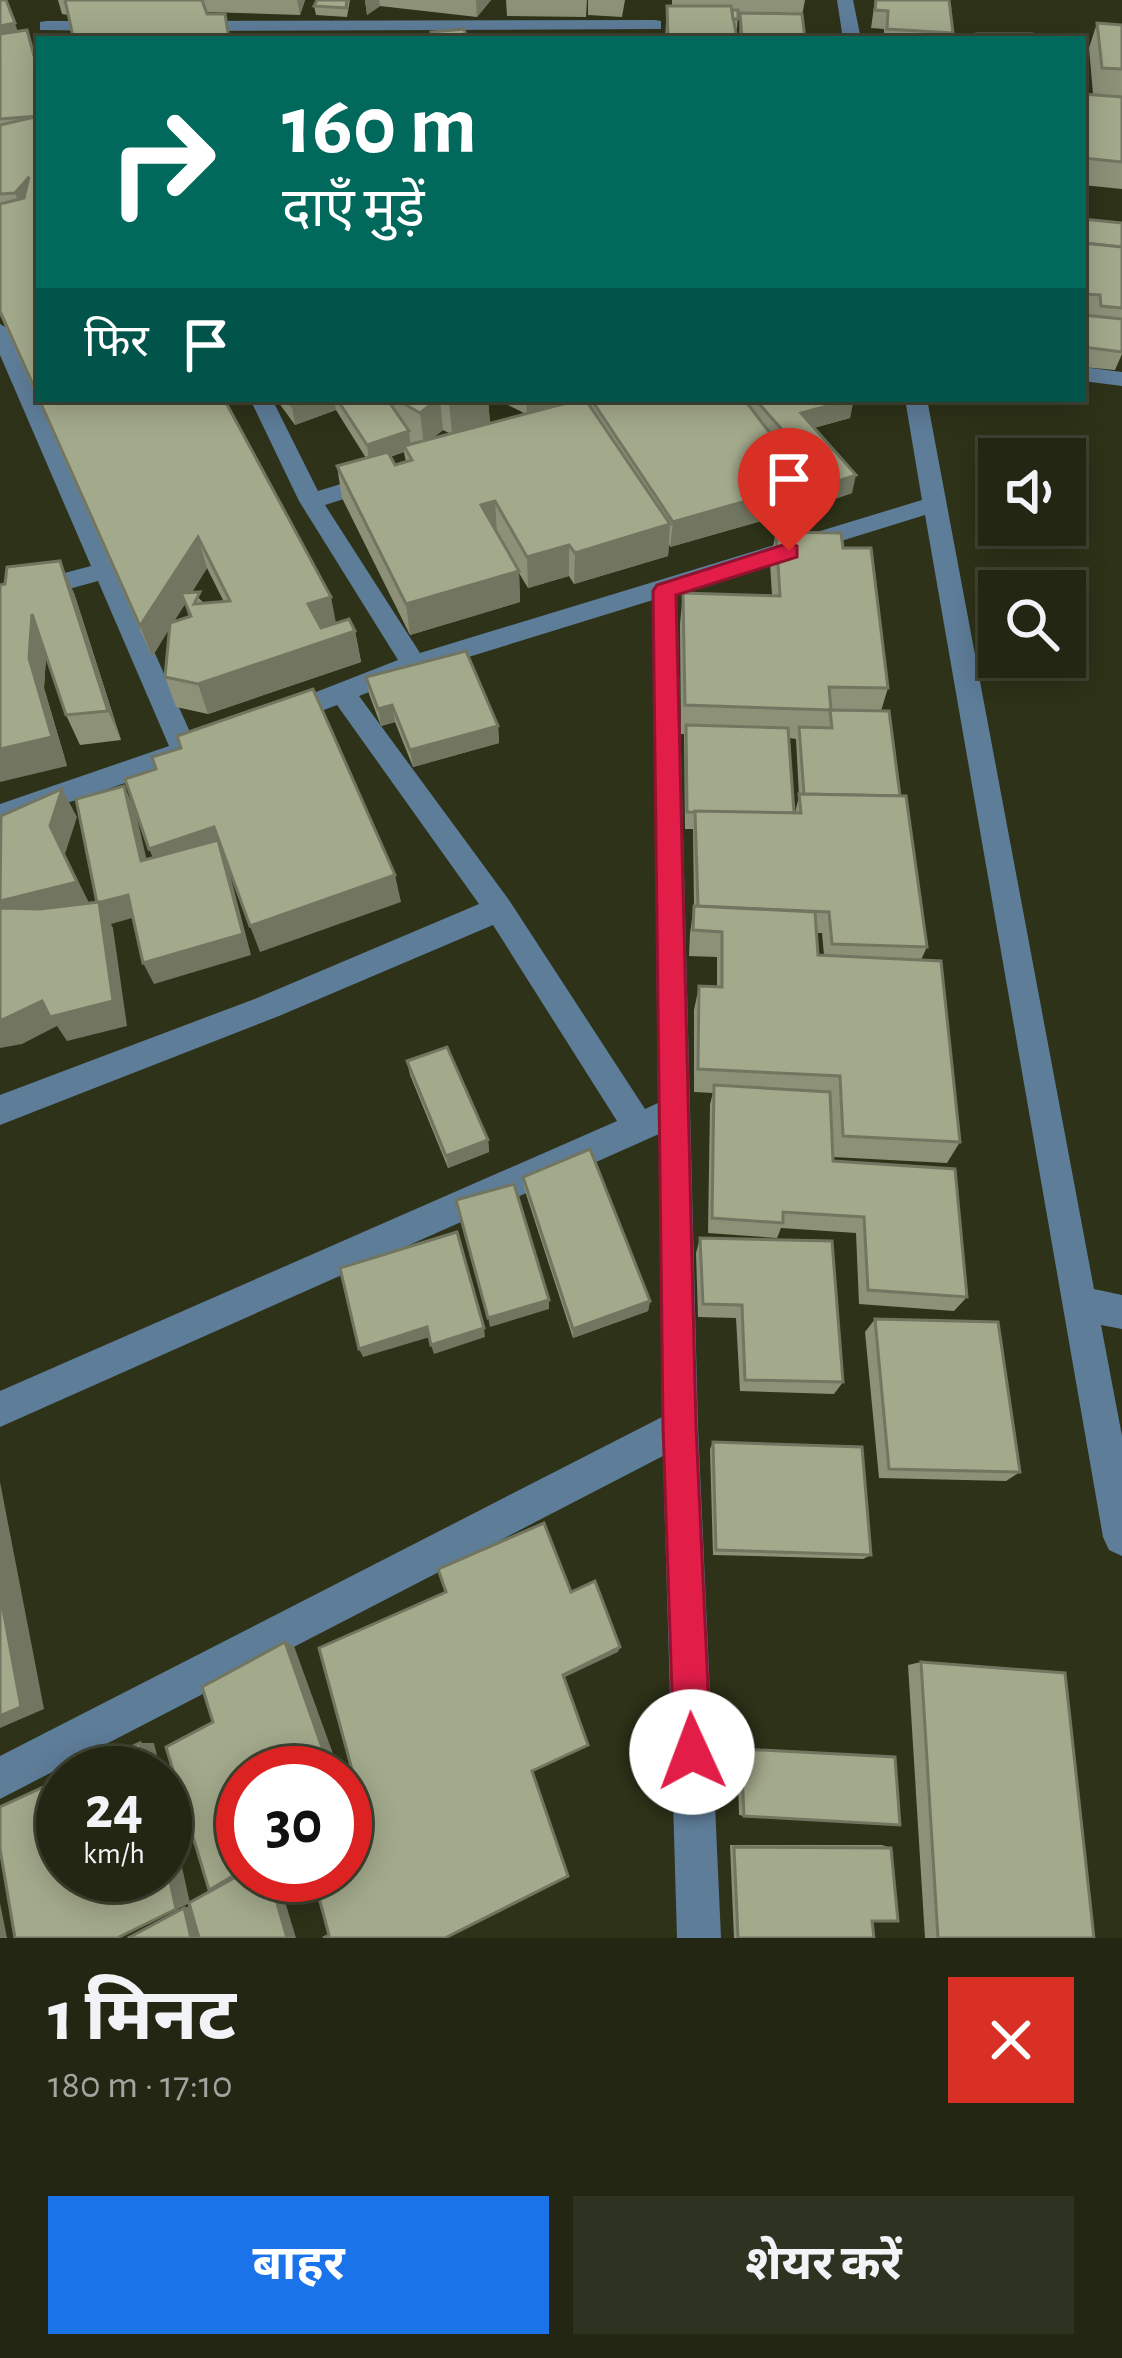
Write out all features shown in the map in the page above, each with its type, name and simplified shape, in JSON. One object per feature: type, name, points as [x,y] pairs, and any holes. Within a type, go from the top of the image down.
[{"type":"street","points":[[37,0],[50,32],[135,26]]},
{"type":"street","points":[[179,26],[250,32],[655,32],[652,0]]},
{"type":"street","points":[[845,0],[851,36]]},
{"type":"street","points":[[0,330],[185,752]]},
{"type":"street","points":[[1086,374],[1122,379]]},
{"type":"street","points":[[262,402],[311,501],[414,664]]},
{"type":"street","points":[[917,402],[1122,1538]]},
{"type":"street","points":[[311,501],[400,474]]},
{"type":"street","points":[[0,815],[185,752],[414,664],[664,591],[935,504]]},
{"type":"street","points":[[0,599],[105,571]]},
{"type":"street","points":[[664,591],[678,1110],[680,1426],[699,1938]]},
{"type":"street","points":[[343,693],[499,908],[639,1128]]},
{"type":"street","points":[[0,1109],[268,1006],[499,908]]},
{"type":"street","points":[[0,1409],[678,1110]]},
{"type":"street","points":[[1081,1304],[1122,1312]]},
{"type":"street","points":[[0,1778],[680,1426]]},
{"type":"building","points":[[0,0],[6,0],[15,23],[0,26]]},
{"type":"building","points":[[65,0],[202,0],[207,14],[225,14],[229,36],[73,36]]},
{"type":"building","points":[[317,0],[347,0],[346,8],[314,6]]},
{"type":"building","points":[[876,0],[949,0],[953,33],[887,29],[888,11],[875,10]]},
{"type":"building","points":[[667,6],[731,6],[736,36],[668,36]]},
{"type":"building","points":[[740,13],[802,14],[805,36],[742,36]]},
{"type":"building","points":[[1097,23],[1122,25],[1122,69],[1102,68]]},
{"type":"building","points":[[464,29],[466,36],[432,36],[431,32]]},
{"type":"building","points":[[27,30],[36,63],[36,116],[0,119],[0,34]]},
{"type":"building","points":[[977,34],[1033,36],[977,36]]},
{"type":"building","points":[[1086,94],[1122,97],[1122,162],[1086,158]]},
{"type":"building","points":[[36,117],[36,391],[0,311],[0,204],[24,198],[29,177],[15,193],[0,194],[0,125]]},
{"type":"building","points":[[1086,219],[1122,223],[1122,247],[1086,243]]},
{"type":"building","points":[[1086,243],[1122,247],[1122,308],[1101,306],[1100,295],[1086,294]]},
{"type":"building","points":[[1086,315],[1122,319],[1122,352],[1086,347]]},
{"type":"building","points":[[40,402],[226,402],[331,597],[308,604],[321,628],[349,619],[355,631],[198,684],[165,677],[170,623],[191,616],[181,593],[200,592],[194,604],[230,601],[198,537],[140,626]]},
{"type":"building","points":[[339,402],[389,402],[409,431],[367,445]]},
{"type":"building","points":[[401,402],[434,402],[420,413]]},
{"type":"building","points":[[587,402],[670,524],[575,553],[569,545],[527,557],[495,501],[481,505],[519,571],[406,604],[337,466],[388,452],[395,465],[412,460],[404,446]]},
{"type":"building","points":[[593,402],[746,402],[808,483],[673,522]]},
{"type":"building","points":[[758,402],[842,402],[801,413],[856,475],[830,484]]},
{"type":"building","points":[[776,532],[841,533],[843,548],[871,548],[888,688],[829,687],[831,710],[685,705],[683,593],[780,596]]},
{"type":"building","points":[[60,561],[108,711],[66,715],[32,614],[29,658],[52,737],[0,749],[0,585],[5,584],[7,567]]},
{"type":"building","points":[[466,651],[498,726],[410,750],[392,705],[378,709],[366,677]]},
{"type":"building","points":[[313,689],[395,875],[250,926],[214,827],[149,849],[125,779],[156,769],[152,757],[181,748],[177,736]]},
{"type":"building","points":[[830,710],[889,711],[900,796],[804,794],[799,727],[832,728]]},
{"type":"building","points":[[686,725],[788,728],[794,813],[687,812]]},
{"type":"building","points":[[124,786],[141,861],[218,840],[243,934],[143,963],[128,895],[97,903],[76,799]]},
{"type":"building","points":[[62,789],[50,826],[77,882],[0,901],[1,816]]},
{"type":"building","points":[[799,794],[906,796],[927,947],[832,944],[829,912],[698,906],[695,811],[801,813]]},
{"type":"building","points":[[99,902],[113,1001],[50,1017],[42,1001],[0,1021],[0,908]]},
{"type":"building","points":[[694,906],[815,912],[818,955],[941,961],[960,1142],[843,1136],[840,1076],[698,1069],[699,986],[722,987],[722,932],[693,930]]},
{"type":"building","points":[[447,1047],[488,1140],[446,1156],[407,1061]]},
{"type":"building","points":[[714,1085],[830,1092],[833,1161],[955,1169],[967,1297],[868,1290],[864,1217],[783,1212],[783,1223],[712,1218]]},
{"type":"building","points":[[590,1149],[650,1301],[573,1329],[523,1177]]},
{"type":"building","points":[[514,1184],[549,1300],[488,1318],[456,1200]]},
{"type":"building","points":[[457,1232],[484,1328],[431,1345],[427,1327],[359,1349],[340,1268]]},
{"type":"building","points":[[700,1238],[832,1241],[843,1382],[745,1380],[742,1305],[703,1304]]},
{"type":"building","points":[[875,1319],[998,1322],[1020,1472],[889,1469]]},
{"type":"building","points":[[713,1442],[862,1447],[871,1555],[716,1550]]},
{"type":"building","points":[[544,1523],[571,1592],[595,1581],[620,1647],[563,1675],[588,1745],[532,1771],[568,1876],[445,1938],[323,1938],[329,1935],[320,1902],[372,1902],[372,1746],[346,1746],[319,1648],[446,1592],[438,1569]]},
{"type":"building","points":[[0,1593],[21,1707],[0,1716]]},
{"type":"building","points":[[285,1642],[322,1746],[216,1746],[216,1886],[209,1890],[192,1833],[192,1746],[168,1746],[213,1722],[202,1687]]},
{"type":"building","points":[[921,1662],[1065,1673],[1094,1938],[938,1938]]},
{"type":"building","points":[[741,1749],[895,1757],[900,1825],[744,1816]]},
{"type":"building","points":[[36,1790],[36,1902],[174,1902],[176,1909],[117,1938],[15,1938],[0,1849],[0,1807]]},
{"type":"building","points":[[734,1847],[891,1848],[898,1921],[872,1921],[874,1938],[738,1938]]},
{"type":"building","points":[[216,1888],[216,1902],[277,1902],[287,1938],[199,1938],[192,1901]]},
{"type":"building","points":[[184,1908],[191,1938],[128,1938]]},
{"type":"route","points":[[692,1752],[680,1426],[678,1110],[664,591],[789,551]]}]
